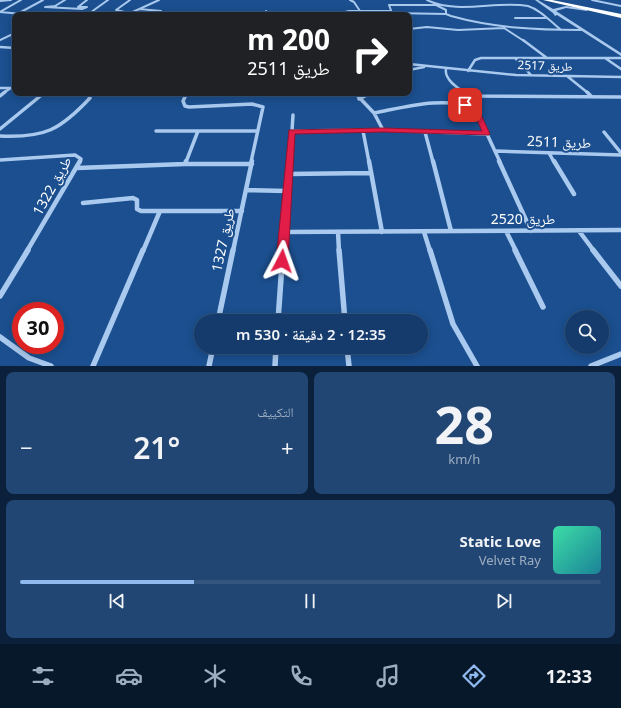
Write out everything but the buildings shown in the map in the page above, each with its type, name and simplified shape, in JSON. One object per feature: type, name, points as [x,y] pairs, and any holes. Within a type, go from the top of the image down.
[{"type":"highway","points":[[545,0],[609,14],[621,14]]},
{"type":"highway","points":[[552,0],[621,14]]},
{"type":"highway","points":[[561,0],[621,14]]},
{"type":"street","points":[[0,1],[11,0]]},
{"type":"street","points":[[0,12],[21,0]]},
{"type":"street","points":[[22,12],[43,0]]},
{"type":"street","points":[[52,8],[65,0]]},
{"type":"street","points":[[56,6],[44,7],[77,8],[87,0]]},
{"type":"street","points":[[91,12],[108,0]]},
{"type":"street","points":[[125,12],[116,10],[130,0]]},
{"type":"street","points":[[132,12],[158,0]]},
{"type":"street","points":[[350,0],[354,2],[360,11]]},
{"type":"street","points":[[427,0],[446,10],[448,12],[446,14]]},
{"type":"street","points":[[536,0],[621,56]]},
{"type":"street","points":[[592,0],[621,6]]},
{"type":"street","points":[[433,3],[451,4],[501,2],[529,7],[561,30]]},
{"type":"street","points":[[345,12],[392,12],[389,5],[436,5]]},
{"type":"street","points":[[557,15],[554,11],[555,8],[566,7],[609,14]]},
{"type":"street","points":[[139,9],[161,11],[159,12]]},
{"type":"street","points":[[0,12],[12,13]]},
{"type":"street","points":[[412,13],[446,14],[504,28],[547,58]]},
{"type":"street","points":[[515,18],[545,18]]},
{"type":"street","points":[[412,26],[465,30],[504,28],[581,30]]},
{"type":"street","points":[[412,30],[427,27]]},
{"type":"street","points":[[0,40],[12,34]]},
{"type":"street","points":[[0,47],[12,48]]},
{"type":"street","name":"طريق 2517","points":[[468,71],[477,59],[605,58],[621,56]]},
{"type":"street","points":[[515,58],[531,76]]},
{"type":"street","points":[[605,58],[621,69]]},
{"type":"street","points":[[412,64],[432,65]]},
{"type":"street","points":[[412,69],[432,65]]},
{"type":"street","name":"طريق 2517","points":[[432,65],[447,69],[531,76],[621,77]]},
{"type":"street","points":[[447,69],[445,70],[445,73],[456,86],[471,96],[621,98]]},
{"type":"street","points":[[567,76],[592,97]]},
{"type":"street","points":[[0,88],[11,88]]},
{"type":"street","points":[[0,96],[11,88]]},
{"type":"street","points":[[1,128],[40,96]]},
{"type":"street","points":[[0,136],[32,137],[53,131],[61,126],[90,98],[90,96]]},
{"type":"street","name":"طريق 1327","points":[[187,96],[183,104],[189,107],[252,104],[263,107],[220,314]]},
{"type":"street","points":[[357,96],[374,113],[383,130]]},
{"type":"street","points":[[359,99],[365,96]]},
{"type":"street","points":[[374,113],[429,104],[468,105],[475,108],[532,231]]},
{"type":"street","points":[[278,314],[293,116]]},
{"type":"street","points":[[292,132],[383,130],[487,134]]},
{"type":"street","points":[[156,131],[258,131]]},
{"type":"street","points":[[185,164],[198,131]]},
{"type":"street","points":[[363,131],[382,232]]},
{"type":"street","points":[[425,132],[451,231]]},
{"type":"street","points":[[604,132],[621,154]]},
{"type":"street","name":"طريق 2511","points":[[496,151],[621,154]]},
{"type":"street","points":[[549,153],[574,194]]},
{"type":"street","name":"طريق 1322","points":[[0,160],[75,155],[81,159],[0,296]]},
{"type":"street","points":[[77,168],[185,164],[252,164]]},
{"type":"street","points":[[288,174],[371,174]]},
{"type":"street","points":[[246,190],[287,192]]},
{"type":"street","points":[[83,203],[133,198],[137,200],[136,206],[138,210],[242,211]]},
{"type":"street","points":[[93,366],[160,211]]},
{"type":"street","points":[[579,230],[621,286]]},
{"type":"street","name":"طريق 2520","points":[[284,232],[621,230]]},
{"type":"street","points":[[506,231],[544,307]]},
{"type":"street","points":[[338,232],[344,314]]},
{"type":"street","points":[[424,232],[453,324],[477,366]]},
{"type":"street","points":[[0,337],[29,358],[51,366]]},
{"type":"street","points":[[209,366],[212,354]]},
{"type":"street","points":[[275,366],[276,354]]},
{"type":"street","points":[[348,354],[349,366]]},
{"type":"street","points":[[591,366],[621,354]]},
{"type":"route","points":[[282,261],[292,132],[383,130],[487,134],[475,108],[465,105]]}]
